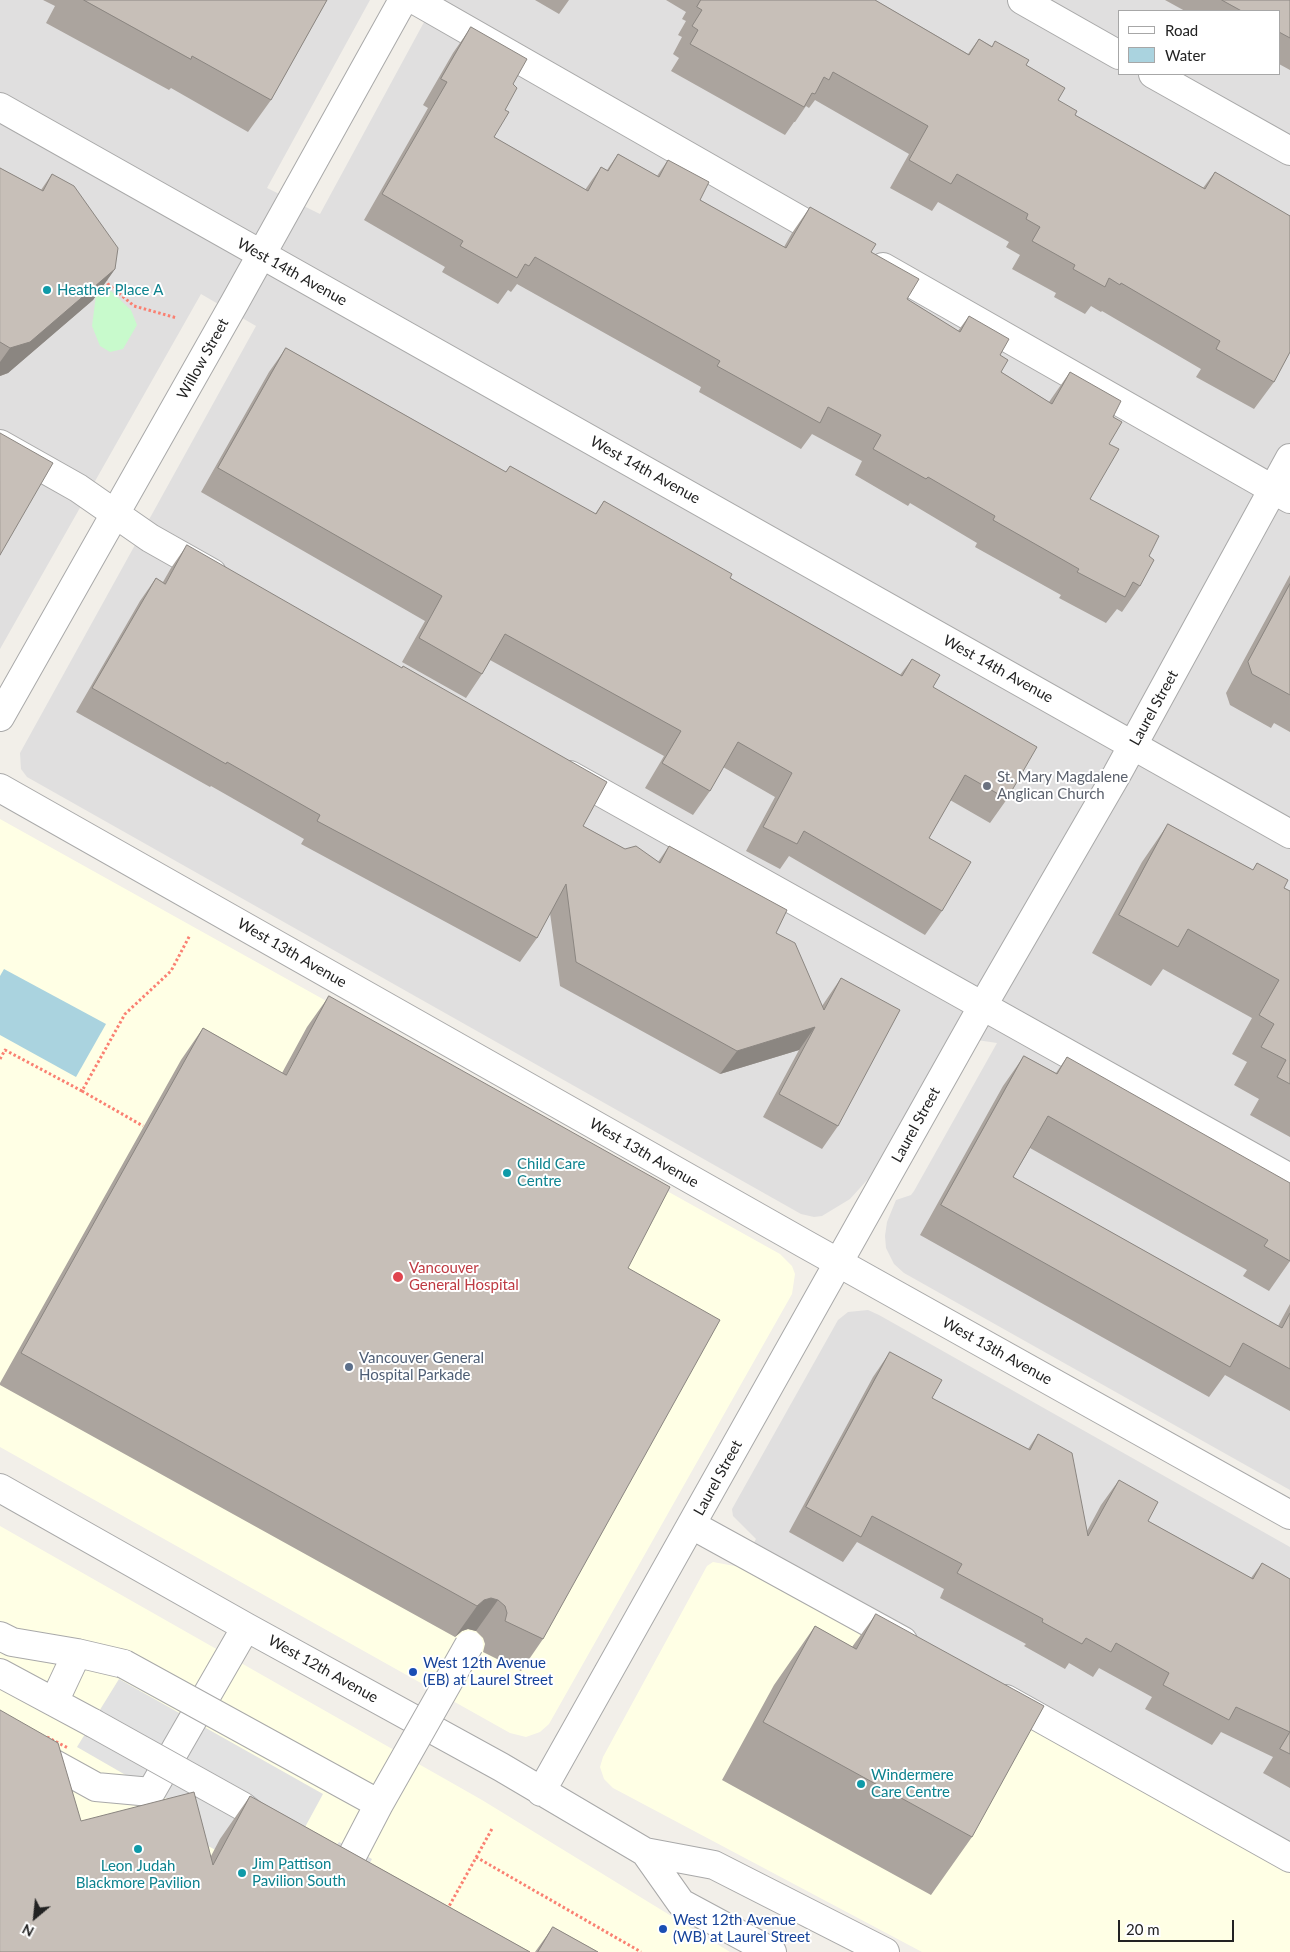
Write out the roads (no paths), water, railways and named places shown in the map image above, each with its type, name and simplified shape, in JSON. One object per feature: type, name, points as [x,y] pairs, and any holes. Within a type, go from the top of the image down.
[{"type":"street","name":"Willow Street","points":[[0,717],[116,514],[403,0]]},
{"type":"street","points":[[415,0],[1281,494]]},
{"type":"street","points":[[1022,0],[1118,54]]},
{"type":"street","points":[[1155,75],[1290,151]]},
{"type":"street","name":"West 14th Avenue","points":[[0,107],[1290,834]]},
{"type":"street","points":[[0,444],[78,488],[150,538],[236,587]]},
{"type":"street","name":"Laurel Street","points":[[541,1792],[982,1007],[1281,494],[1290,458]]},
{"type":"street","points":[[548,762],[1290,1178]]},
{"type":"street","name":"West 13th Avenue","points":[[0,788],[839,1263],[1290,1515]]},
{"type":"street","name":"West 12th Avenue","points":[[0,1488],[246,1627],[501,1767],[645,1852],[714,1865],[885,1952]]},
{"type":"street","points":[[692,1525],[928,1655]]},
{"type":"street","points":[[0,1734],[96,1787],[151,1792],[246,1627]]},
{"type":"street","points":[[0,1636],[12,1642],[77,1653],[124,1664],[379,1804]]},
{"type":"street","points":[[0,1673],[242,1806],[292,1846],[328,1865],[343,1863],[353,1854],[468,1645]]},
{"type":"street","points":[[54,1702],[77,1653]]},
{"type":"street","points":[[989,1689],[1290,1858]]},
{"type":"street","name":"West 12th Avenue","points":[[645,1852],[681,1903],[772,1952]]},
{"type":"water","points":[[4,969],[106,1024],[76,1077],[0,1035],[0,976]]},
{"type":"place","name":"Heather Place A","points":[[47,290]]},
{"type":"place","name":"St. Mary Magdalene Anglican Church","points":[[987,786]]},
{"type":"place","name":"Child Care Centre","points":[[507,1173]]},
{"type":"place","name":"Vancouver General Hospital","points":[[398,1277]]},
{"type":"place","name":"Vancouver General Hospital Parkade","points":[[349,1367]]},
{"type":"place","name":"West 12th Avenue (EB) at Laurel Street","points":[[413,1672]]},
{"type":"place","name":"Windermere Care Centre","points":[[861,1784]]},
{"type":"place","name":"Leon Judah Blackmore Pavilion","points":[[138,1849]]},
{"type":"place","name":"Jim Pattison Pavilion South","points":[[242,1873]]},
{"type":"place","name":"West 12th Avenue (WB) at Laurel Street","points":[[663,1929]]}]
